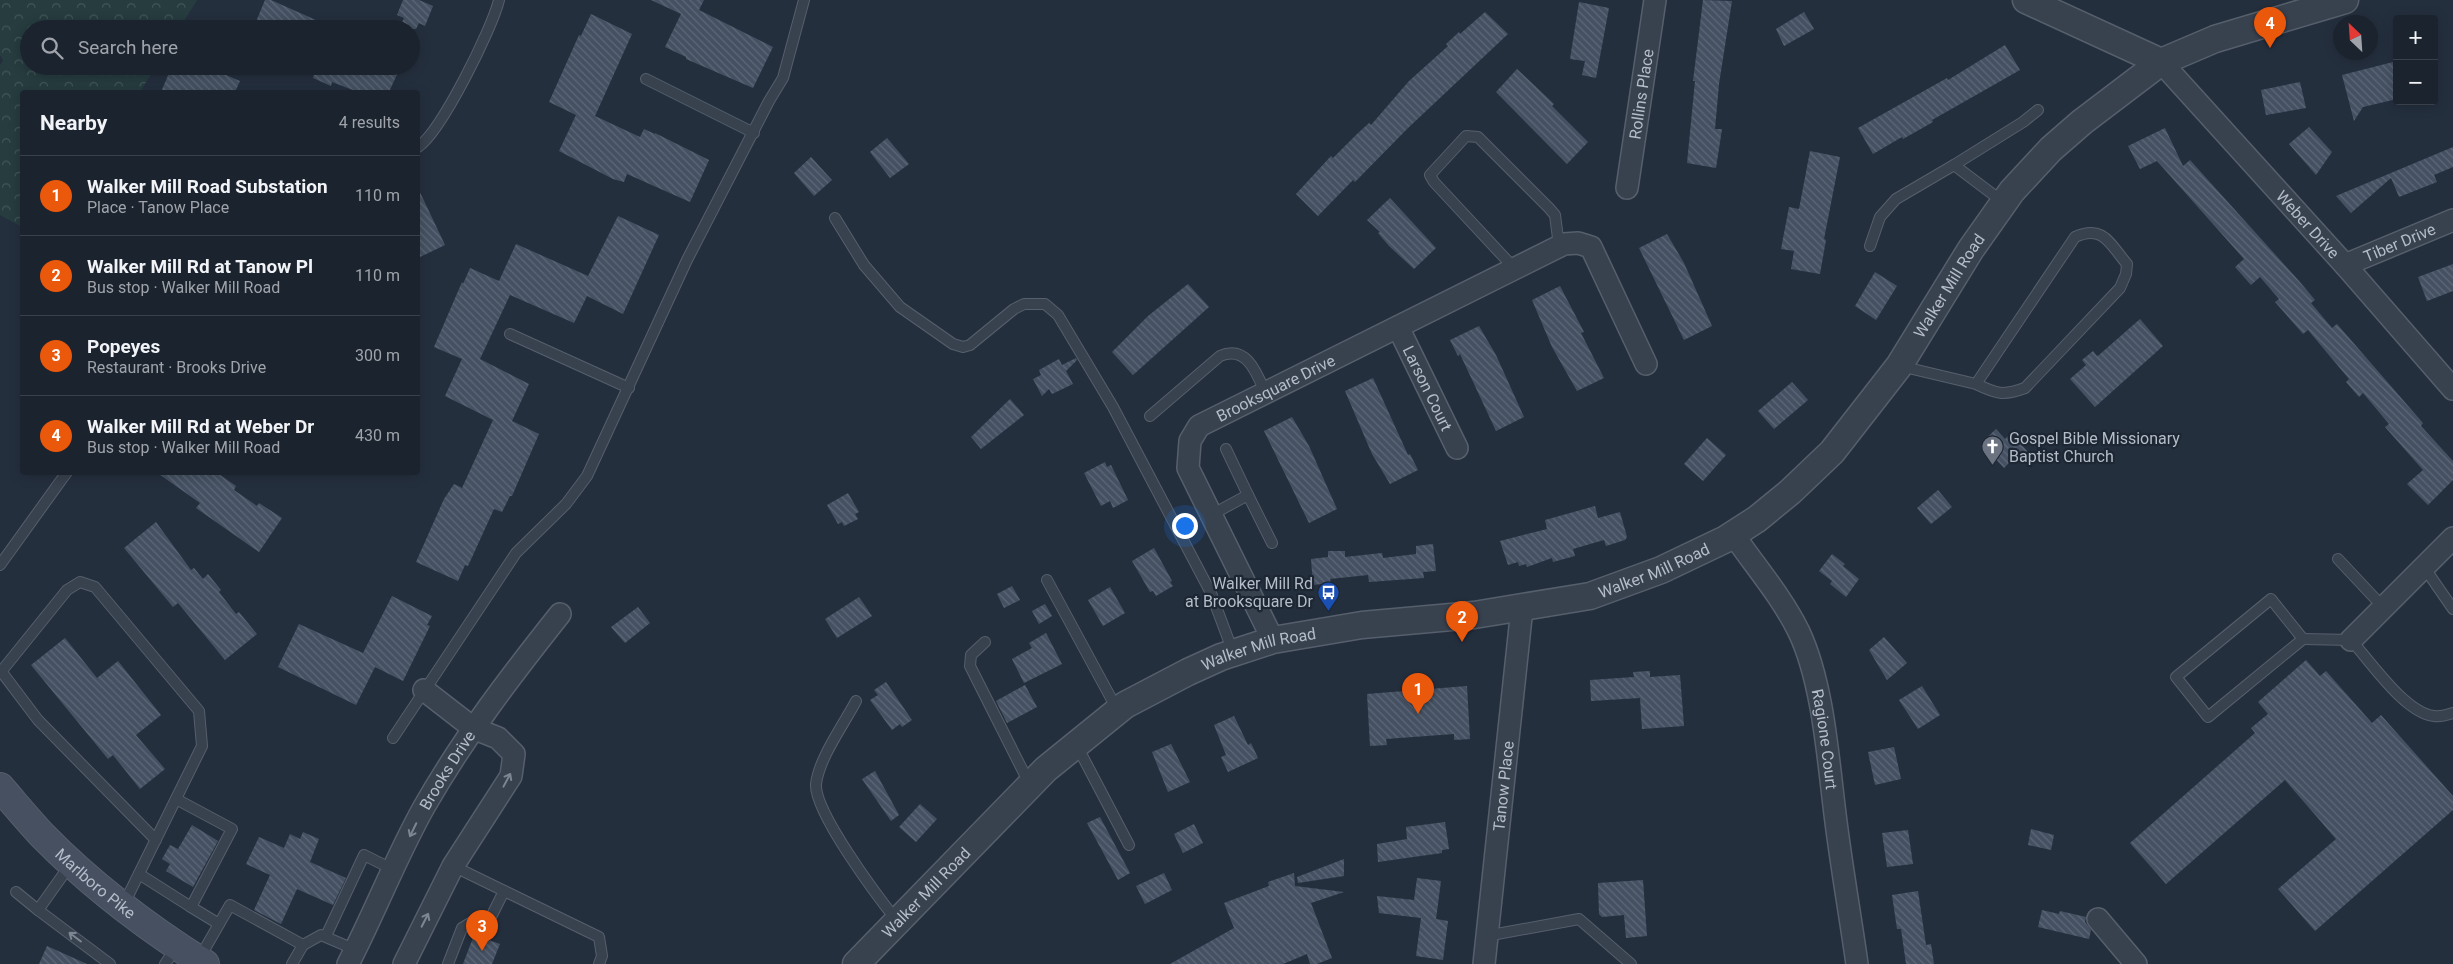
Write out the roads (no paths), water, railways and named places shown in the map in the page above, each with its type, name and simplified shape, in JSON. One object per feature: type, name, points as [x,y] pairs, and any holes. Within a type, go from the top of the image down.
[{"type":"main road","name":"Marlboro Pike","points":[[0,787],[43,836],[187,958]]},
{"type":"street","name":"Rollins Place","points":[[1627,188],[1655,0]]},
{"type":"street","points":[[2026,0],[2162,62]]},
{"type":"street","name":"Walker Mill Road","points":[[856,964],[1030,785],[1075,743],[1118,711],[1188,672],[1233,653],[1273,640],[1362,625],[1474,615],[1590,596],[1620,587],[1699,554],[1733,534],[1790,492],[1832,452],[1899,366],[1942,295],[2003,203],[2030,171],[2063,138],[2111,98],[2162,62],[2215,39],[2345,0]]},
{"type":"street","name":"Weber Drive","points":[[2162,62],[2345,265],[2453,389]]},
{"type":"street","name":"Tiber Drive","points":[[2345,265],[2453,220]]},
{"type":"street","points":[[1562,245],[1578,243],[1591,247],[1646,364]]},
{"type":"street","name":"Brooksquare Drive","points":[[1273,640],[1188,468],[1190,441],[1199,426],[1562,245]]},
{"type":"street","name":"Larson Court","points":[[1398,327],[1457,448]]},
{"type":"street","name":"Ragione Court","points":[[1733,534],[1771,587],[1799,632],[1813,676],[1826,737],[1839,844],[1857,964]]},
{"type":"street","points":[[2350,640],[2453,538]]},
{"type":"street","name":"Tanow Place","points":[[1484,964],[1522,608]]},
{"type":"street","points":[[424,690],[473,728],[490,702],[560,614]]},
{"type":"street","name":"Brooks Drive","points":[[352,957],[423,809],[473,728],[498,738],[514,754],[511,776],[453,866],[404,964]]},
{"type":"street","points":[[2098,919],[2136,964]]},
{"type":"lane","points":[[420,145],[448,111],[488,29],[499,0]]},
{"type":"lane","points":[[393,738],[516,553],[566,504],[587,476],[687,260],[783,78],[804,0]]},
{"type":"lane","points":[[646,79],[754,133]]},
{"type":"lane","points":[[1870,246],[1875,228],[1886,208],[1909,190],[1954,165],[2023,122],[2038,110]]},
{"type":"lane","points":[[1515,269],[1434,182],[1430,175],[1466,136],[1478,137],[1549,208],[1555,215],[1562,245]]},
{"type":"lane","points":[[1954,165],[2003,203]]},
{"type":"lane","points":[[835,218],[864,265],[900,307],[953,344],[962,347],[970,346],[1014,309],[1024,304],[1046,304],[1058,315],[1113,407],[1211,593],[1233,653]]},
{"type":"lane","points":[[1899,366],[1976,384],[1996,393],[2010,394],[2025,388],[2120,288],[2126,274],[2127,264],[2103,235],[2088,231],[2075,238],[1976,384]]},
{"type":"lane","points":[[510,334],[629,388]]},
{"type":"lane","points":[[1150,416],[1220,356],[1229,352],[1238,353],[1246,358],[1257,374],[1265,392]]},
{"type":"lane","points":[[1226,449],[1272,543]]},
{"type":"lane","points":[[0,565],[65,475]]},
{"type":"lane","points":[[1211,515],[1248,495]]},
{"type":"lane","points":[[2338,559],[2383,607]]},
{"type":"lane","points":[[2424,567],[2453,609]]},
{"type":"lane","points":[[1047,580],[1118,711]]},
{"type":"lane","points":[[123,905],[156,840],[202,746],[199,711],[95,587],[80,582],[68,590],[1,672],[38,720],[156,840]]},
{"type":"lane","points":[[2303,639],[2271,599],[2176,677],[2208,717],[2303,639],[2350,640],[2407,703],[2421,712],[2434,717],[2453,713]]},
{"type":"lane","points":[[985,642],[972,655],[970,666],[1030,785]]},
{"type":"lane","points":[[856,701],[821,766],[816,784],[818,795],[833,827],[873,890],[897,922]]},
{"type":"lane","points":[[1075,743],[1128,845]]},
{"type":"lane","points":[[176,799],[232,829],[190,907]]},
{"type":"lane","points":[[326,936],[364,855],[394,870]]},
{"type":"lane","points":[[38,910],[72,862]]},
{"type":"lane","points":[[453,866],[599,937],[602,956],[599,964]]},
{"type":"lane","points":[[139,874],[219,924]]},
{"type":"lane","points":[[448,964],[462,928],[472,922],[490,921],[504,891]]},
{"type":"lane","points":[[16,892],[110,964]]},
{"type":"lane","points":[[187,958],[219,924],[230,905],[303,944]]},
{"type":"lane","points":[[1486,936],[1579,919],[1631,964]]},
{"type":"lane","points":[[292,964],[303,944],[321,934],[352,957]]},
{"type":"place","name":"Walker Mill Rd at Weber Dr","points":[[2270,48]]},
{"type":"place","name":"Gospel Bible Missionary Baptist Church","points":[[1993,466]]},
{"type":"place","name":"Walker Mill Rd at Brooksquare Dr","points":[[1329,611]]},
{"type":"place","name":"Walker Mill Rd at Tanow Pl","points":[[1462,642]]},
{"type":"place","name":"Walker Mill Road Substation","points":[[1418,714]]},
{"type":"place","name":"Popeyes","points":[[482,951]]}]
